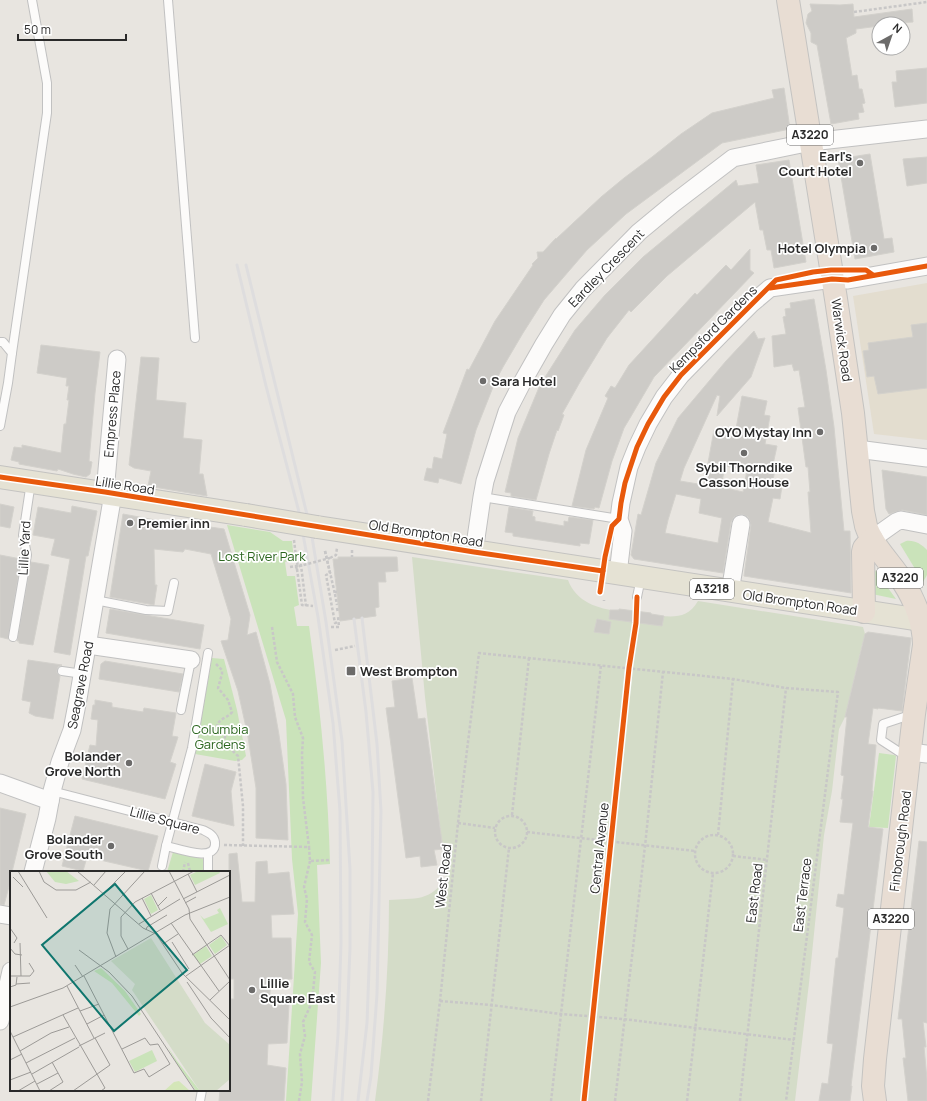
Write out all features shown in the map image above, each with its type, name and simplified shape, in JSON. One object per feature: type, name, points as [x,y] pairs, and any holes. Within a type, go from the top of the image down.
[{"type":"highway","name":"Warwick Road","points":[[788,0],[832,278],[857,449],[863,511],[866,526],[872,539],[904,583],[924,621]]},
{"type":"highway","name":"A3220","points":[[864,612],[863,552],[864,548],[872,539]]},
{"type":"highway","name":"Finborough Road","points":[[872,1096],[875,1059],[916,755],[914,714],[924,646],[924,621]]},
{"type":"main road","name":"Lillie Road","points":[[0,477],[246,515]]},
{"type":"main road","name":"Old Brompton Road","points":[[246,515],[618,574],[639,587],[730,592],[924,621]]},
{"type":"street","name":"Eardley Crescent","points":[[474,552],[487,474],[507,412],[544,344],[562,315],[583,289],[639,232],[733,158],[811,142],[927,129]]},
{"type":"street","name":"Kempsford Gardens","points":[[618,574],[623,531],[619,519],[620,504],[625,483],[637,447],[648,424],[664,397],[681,375],[751,304],[770,288],[832,278],[848,280],[927,266]]},
{"type":"street","name":"Empress Place","points":[[109,493],[117,359]]},
{"type":"street","points":[[857,449],[927,458]]},
{"type":"street","name":"Seagrave Road","points":[[33,871],[60,762],[72,730],[88,645],[109,493]]},
{"type":"street","points":[[872,539],[901,520],[927,525]]},
{"type":"street","points":[[730,592],[741,524]]},
{"type":"street","points":[[88,645],[202,658]]},
{"type":"street","points":[[0,783],[51,796]]},
{"type":"street","points":[[0,914],[10,916]]},
{"type":"street","points":[[0,1021],[10,976]]},
{"type":"lane","points":[[0,426],[8,383],[47,113],[47,83],[32,0]]},
{"type":"lane","points":[[168,0],[195,338]]},
{"type":"lane","points":[[0,342],[3,342],[12,353]]},
{"type":"lane","name":"Lillie Yard","points":[[13,637],[27,555],[23,535],[31,482]]},
{"type":"lane","points":[[482,497],[619,519]]},
{"type":"lane","points":[[95,600],[146,610],[168,611],[174,583]]},
{"type":"lane","points":[[181,710],[202,658]]},
{"type":"lane","points":[[162,866],[192,748],[202,658]]},
{"type":"lane","points":[[62,671],[83,674]]},
{"type":"lane","points":[[914,714],[883,724],[881,740],[916,755]]},
{"type":"lane","name":"Lillie Square","points":[[51,796],[174,822],[203,830],[212,834],[215,840],[213,850],[208,854],[201,854],[166,846]]},
{"type":"lane","points":[[208,854],[208,871]]},
{"type":"lane","points":[[200,1101],[202,1091]]},
{"type":"path","points":[[854,12],[927,2]]},
{"type":"path","points":[[294,541],[302,605],[312,606]]},
{"type":"path","points":[[306,606],[301,565],[290,567],[297,567],[326,559],[330,558],[336,555],[337,546]]},
{"type":"path","points":[[352,550],[352,557]]},
{"type":"path","points":[[331,627],[339,627],[338,614],[336,592],[325,551],[330,574],[326,575],[335,623],[338,622]]},
{"type":"path","points":[[272,627],[278,662],[293,694],[295,717],[304,738],[302,754],[303,798],[310,861],[304,887],[307,899],[305,922],[312,935],[309,962],[315,972],[312,1002],[303,1022],[305,1036],[300,1054],[302,1082],[299,1101]]},
{"type":"path","points":[[335,650],[355,646]]},
{"type":"path","points":[[202,658],[219,666],[222,670],[218,688],[228,700],[232,712],[230,716],[219,721],[217,724],[226,734],[223,742]]},
{"type":"path","points":[[512,815],[529,658],[733,679],[786,688]]},
{"type":"path","points":[[629,676],[630,660]]},
{"type":"path","points":[[551,1101],[601,665]]},
{"type":"path","points":[[614,1101],[645,846],[663,672]]},
{"type":"path","points":[[718,835],[733,679]]},
{"type":"path","points":[[192,748],[206,748],[215,742],[223,742],[238,756],[243,806],[243,846]]},
{"type":"path","points":[[512,815],[517,816],[525,823],[527,832],[524,842],[514,848],[509,848],[504,847],[496,839],[495,828],[496,824],[503,817],[512,815]]},
{"type":"path","points":[[458,823],[495,828]]},
{"type":"path","points":[[527,832],[695,851]]},
{"type":"path","points":[[718,835],[724,837],[731,845],[733,856],[729,866],[724,870],[713,873],[702,868],[696,858],[695,851],[697,845],[706,836],[718,835]]},
{"type":"path","points":[[215,845],[309,847]]},
{"type":"path","points":[[481,1101],[509,848]]},
{"type":"path","points":[[733,856],[768,860]]},
{"type":"path","points":[[310,861],[330,860]]},
{"type":"path","points":[[688,1101],[713,873]]},
{"type":"path","points":[[440,1001],[623,1019],[794,1040]]},
{"type":"path","points":[[592,1025],[593,1009]]},
{"type":"shaded area","points":[[927,283],[927,440],[874,434],[853,296]]},
{"type":"green space","name":"Lost River Park","points":[[227,525],[270,532],[283,541],[292,541],[294,560],[285,562],[287,576],[295,576],[299,605],[294,607],[297,626],[309,626],[323,745],[330,864],[317,865],[321,963],[311,1101],[286,1101],[298,914],[292,859],[286,720]]},
{"type":"green space","points":[[906,541],[918,543],[927,550],[927,575],[923,582],[900,544]]},
{"type":"green space","points":[[412,557],[568,580],[576,594],[582,599],[596,606],[611,610],[619,611],[619,609],[651,613],[652,615],[678,616],[689,611],[698,601],[863,627],[865,634],[845,717],[839,729],[832,791],[824,835],[795,1101],[375,1101],[385,1001],[389,900],[415,898],[428,895],[440,885],[446,877],[425,697]]},
{"type":"green space","points":[[870,563],[896,599],[872,594]]},
{"type":"green space","name":"Columbia Gardens","points":[[212,658],[224,659],[237,710],[246,756],[242,760],[235,761],[195,754]]},
{"type":"green space","points":[[879,753],[896,756],[888,828],[869,827]]},
{"type":"green space","points":[[173,852],[204,859],[204,871],[167,871]]},
{"type":"building","points":[[810,4],[853,4],[854,17],[912,9],[913,22],[911,22],[911,16],[871,16],[871,27],[856,29],[856,33],[846,38],[852,76],[857,75],[859,89],[862,89],[865,103],[862,104],[864,112],[858,113],[859,119],[831,124],[817,45],[811,42],[811,33],[806,23],[808,14],[812,11]]},
{"type":"building","points":[[927,68],[927,103],[895,107],[892,82],[897,82],[896,71]]},
{"type":"building","points":[[784,88],[790,129],[722,143],[626,214],[587,250],[544,300],[503,367],[495,382],[476,430],[461,484],[439,478],[438,483],[424,480],[427,468],[432,469],[434,457],[442,459],[447,434],[443,433],[467,369],[469,370],[495,321],[533,265],[532,264],[538,258],[537,252],[543,252],[556,238],[624,178],[681,134],[712,113],[774,98],[772,90]]},
{"type":"building","points":[[870,154],[884,239],[892,238],[894,252],[855,259],[838,159]]},
{"type":"building","points":[[927,157],[927,183],[907,186],[903,159]]},
{"type":"building","points":[[789,160],[806,262],[774,268],[771,250],[767,250],[763,230],[760,230],[755,202],[667,276],[631,312],[629,310],[607,338],[562,414],[564,415],[549,454],[536,500],[511,496],[511,493],[505,492],[518,438],[540,385],[575,330],[605,295],[643,257],[736,180],[738,186],[759,183],[756,165]]},
{"type":"building","points":[[750,249],[750,270],[754,273],[654,377],[624,428],[612,461],[599,508],[595,507],[594,509],[572,506],[586,450],[608,398],[605,396],[611,386],[615,388],[629,365],[695,293],[697,295],[726,265],[731,270]]},
{"type":"building","points":[[814,299],[834,427],[844,531],[850,531],[851,593],[744,576],[751,525],[748,517],[742,514],[734,517],[731,522],[723,573],[634,559],[631,555],[638,514],[641,515],[656,463],[678,418],[726,361],[754,331],[758,339],[765,338],[751,377],[717,416],[720,396],[717,395],[684,468],[680,481],[704,485],[714,430],[735,434],[742,396],[767,401],[764,415],[770,416],[765,444],[777,446],[772,469],[775,470],[772,484],[782,486],[780,499],[773,498],[768,522],[811,533],[808,467],[806,467],[798,408],[805,407],[799,370],[794,371],[792,364],[774,367],[772,336],[786,334],[783,317],[786,316],[785,309],[791,308],[790,303]],"holes":[[[725,466],[747,470],[743,492],[721,487]],[[676,494],[701,499],[699,513],[722,518],[718,543],[665,533]]]},
{"type":"building","points":[[927,323],[927,388],[878,394],[874,376],[867,377],[863,351],[869,350],[868,343],[913,337],[911,325]]},
{"type":"building","points":[[41,345],[100,352],[89,461],[92,462],[90,474],[86,477],[58,469],[57,471],[19,464],[19,462],[11,460],[14,447],[22,448],[22,445],[61,453],[64,424],[66,424],[69,400],[67,400],[69,386],[66,386],[67,378],[37,373]]},
{"type":"building","points":[[141,357],[159,358],[156,400],[186,403],[183,438],[202,440],[199,474],[203,474],[207,496],[148,486],[151,471],[134,468],[129,465]]},
{"type":"building","points":[[882,470],[927,477],[927,515],[902,510],[889,514],[886,509]]},
{"type":"building","points":[[0,504],[14,507],[10,528],[0,526]]},
{"type":"building","points":[[72,506],[97,511],[88,556],[86,556],[70,655],[54,652],[70,559],[51,555],[55,539],[33,535],[38,507],[71,513]]},
{"type":"building","points":[[509,507],[533,511],[532,516],[535,517],[535,521],[564,526],[564,521],[568,522],[569,517],[593,520],[589,544],[580,543],[580,546],[513,536],[513,533],[505,532]]},
{"type":"building","points":[[123,514],[209,530],[210,527],[224,529],[250,615],[247,635],[256,632],[270,684],[286,784],[288,840],[256,838],[256,788],[247,731],[238,691],[221,641],[228,640],[231,619],[211,554],[185,549],[183,552],[154,549],[155,585],[157,585],[154,605],[110,597]]},
{"type":"building","points":[[0,555],[21,559],[8,639],[0,637]]},
{"type":"building","points":[[338,557],[397,557],[398,571],[385,572],[386,582],[378,582],[379,607],[375,608],[376,616],[340,621],[333,559],[338,559]]},
{"type":"building","points":[[31,562],[49,565],[33,645],[19,643],[19,641],[17,641]]},
{"type":"building","points":[[110,609],[204,625],[200,649],[106,633]]},
{"type":"building","points":[[619,609],[664,616],[662,626],[609,619],[610,610]]},
{"type":"building","points":[[597,619],[611,622],[609,634],[594,632]]},
{"type":"building","points":[[868,632],[911,638],[902,711],[873,708],[868,744],[876,745],[873,791],[868,827],[883,829],[850,1101],[819,1101],[822,1083],[828,1084],[833,1044],[827,1043],[836,958],[838,958],[844,908],[836,906],[838,894],[844,895],[853,823],[840,822],[844,776],[841,775],[847,717],[845,717],[865,634]]},
{"type":"building","points":[[28,660],[62,665],[58,667],[57,670],[57,673],[60,676],[53,719],[35,716],[29,713],[31,702],[22,700]]},
{"type":"building","points":[[105,661],[183,674],[179,692],[99,679],[101,664]]},
{"type":"building","points":[[412,678],[418,719],[425,718],[443,849],[434,850],[437,865],[421,867],[420,856],[406,858],[386,708],[395,707],[392,681]]},
{"type":"building","name":"Bolander Grove North","points":[[95,700],[112,703],[112,707],[143,712],[144,708],[176,713],[172,736],[178,737],[170,762],[176,764],[165,799],[82,779],[90,745],[96,746],[98,720],[91,719]]},
{"type":"building","points":[[205,764],[236,772],[231,791],[234,826],[192,816]]},
{"type":"building","points":[[0,808],[26,814],[12,871],[10,871],[10,883],[4,905],[0,904]]},
{"type":"building","name":"Bolander Grove South","points":[[75,816],[158,836],[148,871],[87,857],[83,871],[62,866]]},
{"type":"building","points":[[919,841],[927,842],[927,1023],[923,1022],[926,1047],[924,1047],[927,1079],[927,1101],[908,1101],[903,1058],[906,1058],[902,1019],[898,1019]]},
{"type":"building","name":"Lillie Square East","points":[[237,853],[242,902],[255,902],[256,862],[267,861],[268,874],[289,872],[294,914],[271,915],[272,938],[291,938],[292,979],[271,980],[269,1004],[289,1004],[287,1043],[268,1044],[267,1065],[286,1068],[284,1101],[219,1101],[220,1091],[230,1091],[230,999],[234,999],[234,979],[230,979],[229,854]]},
{"type":"railway","points":[[237,265],[266,386],[299,512],[318,617],[333,723],[340,811],[341,943],[338,1035],[333,1101]]},
{"type":"railway","points":[[246,265],[311,531],[326,622],[342,741],[350,869],[350,947],[342,1101]]},
{"type":"railway","points":[[362,618],[377,744],[381,811],[377,994],[371,1076],[367,1101]]},
{"type":"railway","points":[[354,619],[366,712],[373,792],[372,889],[367,1023],[358,1101]]},
{"type":"cycle path","points":[[770,288],[832,279],[848,280],[927,266]]},
{"type":"cycle path","points":[[600,592],[605,557],[612,526],[619,519],[625,483],[637,447],[648,424],[664,397],[681,375],[776,280],[813,272],[831,270],[866,270],[873,275]]},
{"type":"cycle path","points":[[0,477],[105,492],[474,552],[603,571]]},
{"type":"cycle path","name":"Central Avenue","points":[[584,1101],[629,668],[636,623],[637,597]]},
{"type":"place","name":"Earl's Court Hotel","points":[[860,163]]},
{"type":"place","name":"Hotel Olympia","points":[[874,248]]},
{"type":"place","name":"Sara Hotel","points":[[483,381]]},
{"type":"place","name":"OYO Mystay Inn","points":[[820,432]]},
{"type":"place","name":"Sybil Thorndike Casson House","points":[[744,453]]},
{"type":"place","name":"Premier inn","points":[[130,523]]},
{"type":"place","name":"West Brompton","points":[[351,671]]},
{"type":"place","name":"Bolander Grove North","points":[[129,763]]},
{"type":"place","name":"Bolander Grove South","points":[[111,846]]},
{"type":"place","name":"Lillie Square East","points":[[252,990]]}]
